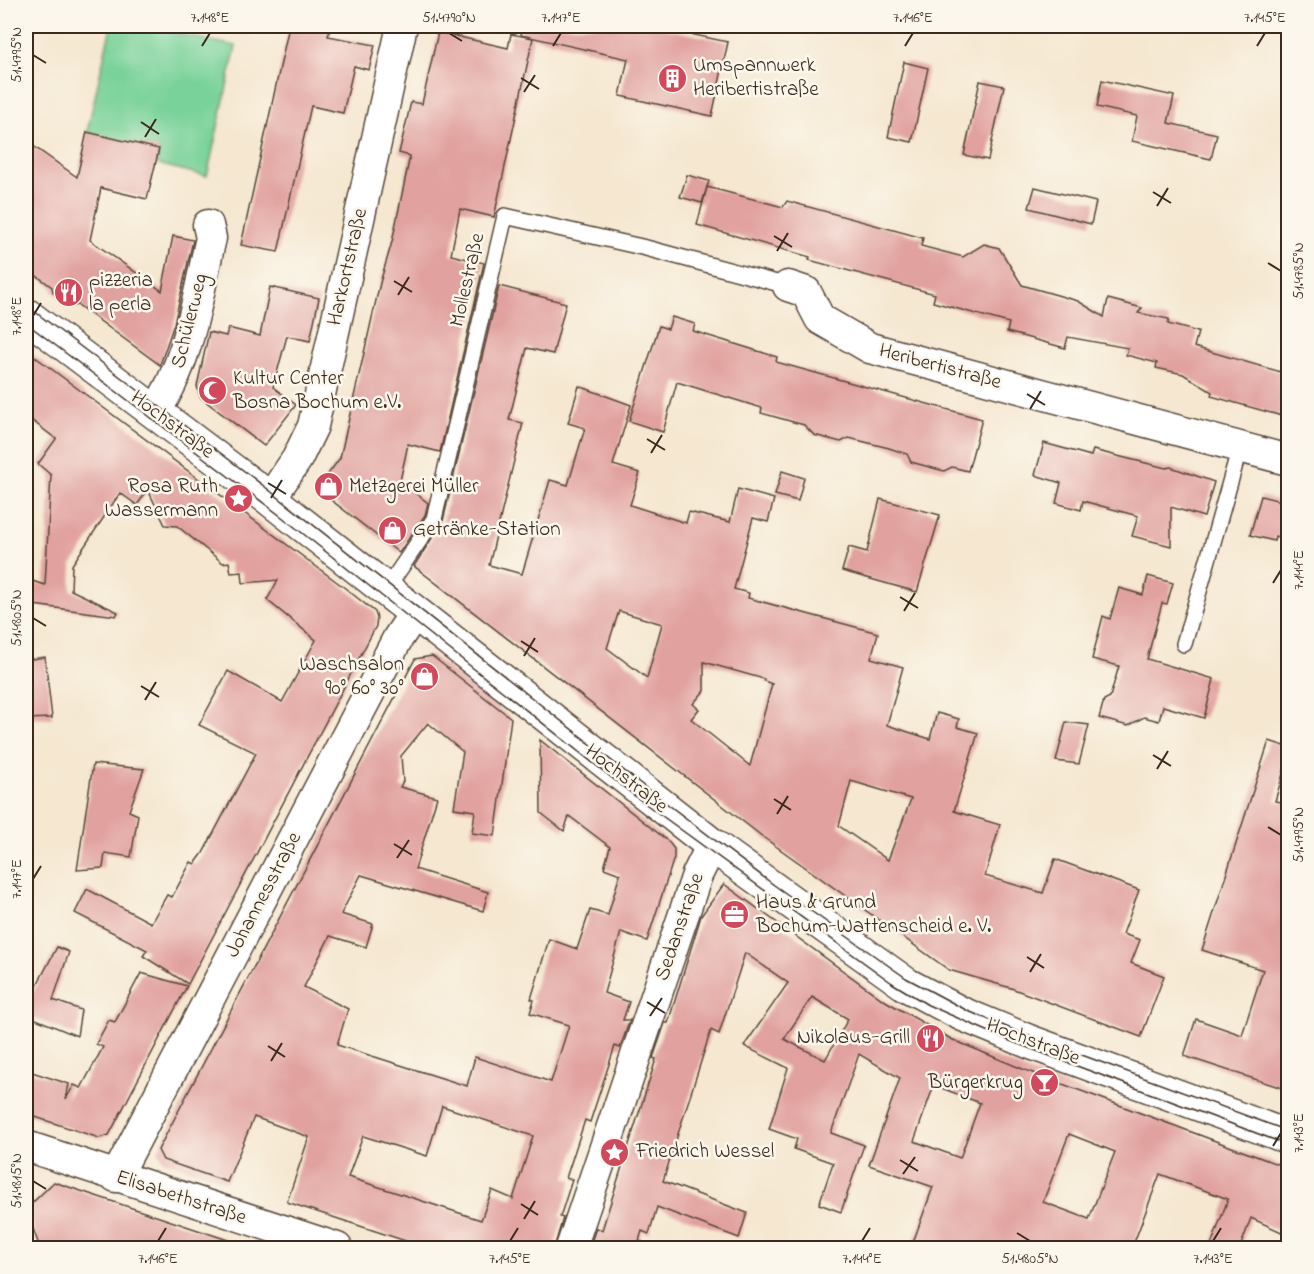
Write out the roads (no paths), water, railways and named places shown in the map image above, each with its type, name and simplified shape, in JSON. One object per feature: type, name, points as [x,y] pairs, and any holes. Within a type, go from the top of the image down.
[{"type":"street","name":"Harkortstraße","points":[[270,500],[297,459],[313,426],[402,26]]},
{"type":"street","name":"Schülerweg","points":[[156,412],[172,387],[181,366],[211,238],[208,225]]},
{"type":"street","name":"Heribertistraße","points":[[788,286],[806,292],[820,320],[870,348],[1288,460]]},
{"type":"street","name":"Hochstraße","points":[[26,315],[270,500],[712,845],[872,961],[940,1003],[1030,1042],[1288,1137]]},
{"type":"street","name":"Johannesstraße","points":[[116,1177],[398,638],[414,614]]},
{"type":"street","name":"Sedanstraße","points":[[571,1248],[696,875],[712,845]]},
{"type":"street","name":"Elisabethstraße","points":[[26,1146],[337,1248]]},
{"type":"lane","name":"Mollestraße","points":[[385,591],[434,519],[505,216],[646,248],[788,286]]},
{"type":"lane","points":[[1184,644],[1240,447]]},
{"type":"tram line","points":[[26,305],[269,490],[641,784],[774,885],[906,978],[968,1011],[1014,1030],[1288,1131]]},
{"type":"tram line","points":[[26,323],[282,517],[636,797],[892,983],[928,1005],[1010,1041],[1288,1145]]},
{"type":"place","name":"Umspannwerk Heribertistraße","points":[[672,78]]},
{"type":"place","name":"pizzeria la perla","points":[[68,293]]},
{"type":"place","name":"Kultur Center Bosna Bochum e.V.","points":[[212,391]]},
{"type":"place","name":"Metzgerei Müller","points":[[328,487]]},
{"type":"place","name":"Rosa Ruth Wassermann","points":[[239,499]]},
{"type":"place","name":"Getränke-Station","points":[[392,530]]},
{"type":"place","name":"Waschsalon 90° 60° 30°","points":[[425,677]]},
{"type":"place","name":"Haus & Grund Bochum-Wattenscheid e. V.","points":[[735,915]]},
{"type":"place","name":"Nikolaus-Grill","points":[[931,1038]]},
{"type":"place","name":"Bürgerkrug","points":[[1044,1083]]},
{"type":"place","name":"Friedrich Wessel","points":[[615,1152]]}]
